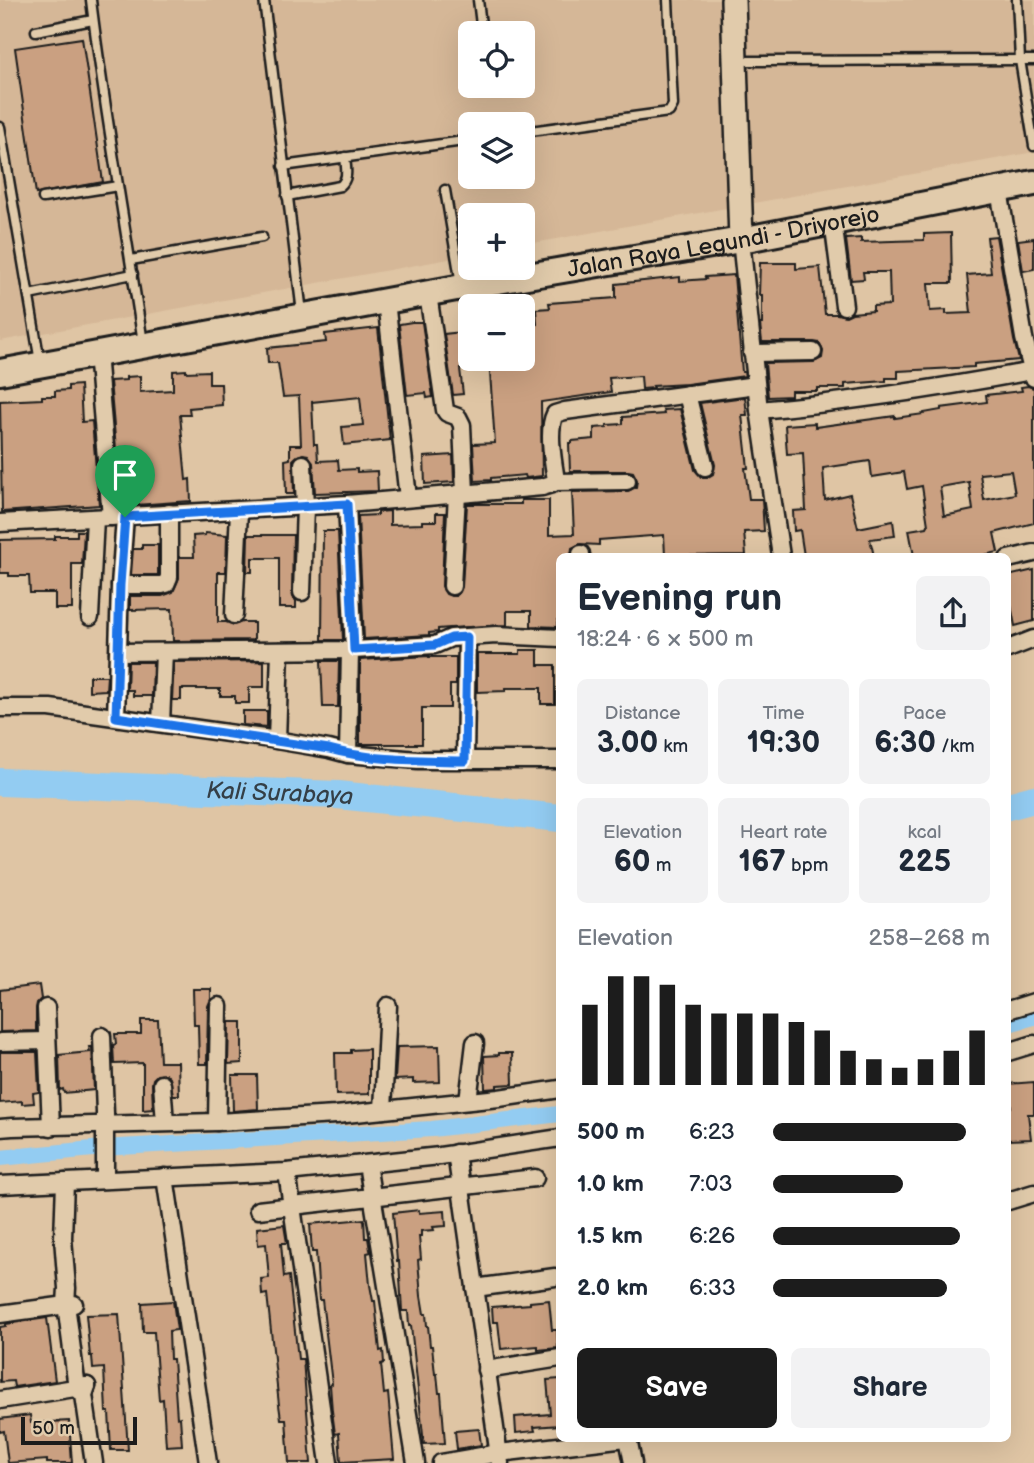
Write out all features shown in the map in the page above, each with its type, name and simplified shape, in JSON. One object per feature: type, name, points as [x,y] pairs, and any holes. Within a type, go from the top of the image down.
[{"type":"main road","points":[[733,0],[741,240]]},
{"type":"main road","name":"Jalan Raya Legundi - Driyorejo","points":[[0,372],[462,287],[741,240],[1034,183]]},
{"type":"street","points":[[759,410],[883,397],[1033,375],[999,190]]},
{"type":"street","points":[[833,221],[844,306]]},
{"type":"street","points":[[741,240],[759,410],[781,553]]},
{"type":"street","points":[[428,294],[445,410],[458,417],[462,425],[461,493],[452,586]]},
{"type":"street","points":[[386,301],[408,498]]},
{"type":"street","points":[[752,353],[813,352]]},
{"type":"street","points":[[97,354],[111,518],[120,585],[116,717]]},
{"type":"street","points":[[554,482],[556,480],[551,429],[555,414],[756,385]]},
{"type":"street","points":[[687,394],[705,467]]},
{"type":"street","points":[[302,592],[306,507],[303,464]]},
{"type":"street","points":[[0,523],[306,507],[542,487],[554,482],[627,481]]},
{"type":"street","points":[[347,504],[352,650],[348,754]]},
{"type":"street","points":[[234,615],[239,511]]},
{"type":"street","points":[[120,585],[166,584],[169,577],[169,513]]},
{"type":"street","points":[[90,617],[111,518]]},
{"type":"street","points":[[1011,558],[1034,553]]},
{"type":"street","points":[[118,652],[352,650],[435,645],[451,638],[496,635],[556,638]]},
{"type":"street","points":[[465,761],[467,637]]},
{"type":"street","points":[[1011,648],[1034,639]]},
{"type":"street","points":[[277,740],[280,651]]},
{"type":"street","points":[[161,723],[164,652]]},
{"type":"street","points":[[0,708],[50,708],[277,740],[348,754],[418,760],[556,761]]},
{"type":"street","points":[[1011,1009],[1034,1002]]},
{"type":"street","points":[[217,1122],[219,1006]]},
{"type":"street","points":[[383,1110],[388,1006]]},
{"type":"street","points":[[46,1008],[51,1127]]},
{"type":"street","points":[[102,1036],[105,1126],[111,1176]]},
{"type":"street","points":[[0,1042],[47,1041]]},
{"type":"street","points":[[468,1101],[474,1043]]},
{"type":"street","points":[[1011,1051],[1034,1044]]},
{"type":"street","points":[[162,1084],[165,1122]]},
{"type":"street","points":[[0,1128],[217,1122],[383,1110],[556,1090]]},
{"type":"street","points":[[0,1185],[65,1182],[111,1176],[165,1177],[286,1172],[556,1139]]},
{"type":"street","points":[[456,1153],[499,1458]]},
{"type":"street","points":[[367,1164],[416,1463]]},
{"type":"street","points":[[286,1172],[329,1463]]},
{"type":"street","points":[[165,1177],[208,1463]]},
{"type":"street","points":[[258,1210],[534,1178]]},
{"type":"street","points":[[65,1182],[63,1238],[94,1463]]},
{"type":"street","points":[[1011,1199],[1034,1193]]},
{"type":"street","points":[[474,1288],[555,1277]]},
{"type":"street","points":[[0,1314],[70,1299]]},
{"type":"street","points":[[486,1370],[556,1359]]},
{"type":"street","points":[[0,1401],[83,1390]]},
{"type":"street","points":[[441,1463],[499,1458],[601,1442]]},
{"type":"street","points":[[628,1442],[633,1463]]},
{"type":"lane","points":[[91,0],[144,345]]},
{"type":"lane","points":[[264,0],[303,316]]},
{"type":"lane","points":[[478,0],[481,21]]},
{"type":"lane","points":[[535,130],[669,112],[673,105],[668,0]]},
{"type":"lane","points":[[1017,0],[1020,60],[1034,146]]},
{"type":"lane","points":[[36,31],[93,20]]},
{"type":"lane","points":[[748,61],[1034,60]]},
{"type":"lane","points":[[0,127],[41,364]]},
{"type":"lane","points":[[284,166],[458,142]]},
{"type":"lane","points":[[287,196],[340,187],[347,174],[345,157]]},
{"type":"lane","points":[[43,198],[118,187]]},
{"type":"lane","points":[[445,190],[462,287]]},
{"type":"lane","points":[[131,260],[262,237]]},
{"type":"lane","points":[[29,295],[133,274]]},
{"type":"shaded area","points":[[0,0],[1034,0],[1034,152],[535,243],[535,203],[458,203],[458,257],[0,341]]},
{"type":"building","points":[[82,38],[103,182],[36,194],[15,48]]},
{"type":"building","points":[[951,233],[952,283],[928,283],[930,311],[946,310],[946,314],[971,313],[967,275],[991,273],[987,237],[996,236],[1019,360],[974,364],[974,367],[898,371],[898,378],[886,378],[886,381],[845,384],[845,388],[817,388],[817,391],[791,391],[791,396],[768,397],[765,363],[814,362],[822,358],[823,351],[819,343],[814,342],[762,342],[760,263],[796,263],[796,269],[820,267],[825,314],[846,316],[873,311],[873,306],[890,305],[889,272],[863,272],[864,279],[851,280],[846,239],[861,238],[861,242],[924,240],[924,234]]},
{"type":"building","points":[[1034,238],[1034,269],[1023,271],[1018,240]]},
{"type":"building","points":[[734,275],[742,372],[745,376],[642,389],[641,376],[609,378],[611,392],[541,402],[542,476],[526,478],[525,475],[475,481],[473,444],[495,443],[490,371],[535,371],[536,309],[550,308],[549,303],[616,298],[616,284],[680,277],[680,281],[706,279],[705,277]]},
{"type":"building","points":[[422,322],[433,397],[427,398],[426,393],[407,395],[399,325]]},
{"type":"building","points":[[378,328],[390,440],[344,445],[342,427],[363,425],[360,397],[312,402],[314,444],[317,444],[318,461],[338,460],[339,470],[377,471],[378,491],[315,493],[313,463],[308,455],[303,454],[293,460],[294,494],[286,494],[285,460],[290,459],[290,445],[301,445],[299,396],[283,397],[278,363],[268,363],[267,348],[326,342],[325,334]]},
{"type":"building","points":[[458,332],[458,371],[460,371],[463,394],[453,395],[444,334]]},
{"type":"building","points":[[173,371],[209,371],[209,384],[221,384],[222,405],[189,408],[190,415],[180,415],[186,480],[190,479],[191,501],[121,506],[110,381],[140,376],[140,392],[173,390]]},
{"type":"building","points":[[80,385],[82,422],[92,421],[99,505],[2,512],[0,401],[42,399],[42,396],[55,396],[55,391],[68,390],[68,386]]},
{"type":"building","points":[[1021,387],[1034,388],[1034,523],[994,533],[998,552],[913,553],[909,530],[928,525],[922,486],[907,489],[904,472],[872,477],[870,461],[823,468],[825,500],[850,494],[858,528],[893,521],[895,536],[870,539],[873,553],[804,553],[800,530],[794,531],[793,511],[806,510],[803,453],[787,454],[785,425],[815,423],[815,427],[924,414],[941,408],[987,402],[986,395],[1022,391]],"holes":[[[1011,471],[1015,494],[984,500],[980,474]],[[969,482],[973,510],[944,516],[940,487]]]},
{"type":"building","points":[[745,397],[747,415],[742,415],[749,499],[762,499],[764,531],[744,532],[746,553],[665,553],[664,535],[599,540],[599,545],[580,544],[572,548],[571,553],[556,553],[556,627],[531,626],[531,611],[507,611],[507,625],[438,629],[438,632],[429,635],[364,639],[358,516],[390,511],[390,525],[422,524],[422,521],[436,521],[436,513],[445,513],[442,586],[446,594],[456,596],[462,587],[467,504],[521,504],[521,500],[549,500],[549,535],[574,534],[572,492],[628,491],[636,487],[637,480],[633,472],[628,471],[570,471],[569,443],[594,439],[594,428],[623,424],[623,417],[664,414],[663,410],[680,409],[695,470],[701,477],[708,477],[713,474],[715,465],[700,403]]},
{"type":"building","points":[[453,455],[454,482],[425,484],[424,457]]},
{"type":"building","points":[[77,531],[84,531],[82,564],[72,564],[72,609],[55,609],[55,593],[30,593],[29,576],[0,573],[0,540],[55,539],[55,536],[77,536]]},
{"type":"building","points":[[323,531],[338,531],[343,640],[322,640]]},
{"type":"building","points":[[205,533],[227,535],[226,572],[218,572],[218,622],[234,625],[242,622],[254,623],[254,640],[173,641],[172,609],[130,610],[130,596],[162,596],[173,592],[179,578],[179,557],[194,557],[193,536]]},
{"type":"building","points":[[248,535],[293,535],[292,592],[296,608],[279,608],[279,558],[252,558],[252,572],[247,572]]},
{"type":"building","points":[[142,545],[158,545],[158,575],[131,575],[133,549],[142,549]]},
{"type":"building","points":[[1034,570],[1034,621],[1015,626],[1011,605],[1011,575]]},
{"type":"building","points":[[520,650],[538,650],[538,665],[555,665],[555,704],[541,704],[541,688],[506,688],[506,691],[477,692],[477,654],[520,654]]},
{"type":"building","points":[[456,657],[456,685],[450,685],[450,708],[422,708],[422,744],[360,744],[360,660]]},
{"type":"building","points":[[264,661],[264,687],[249,687],[249,703],[235,703],[235,696],[220,696],[220,689],[181,689],[181,700],[172,700],[174,662]]},
{"type":"building","points":[[321,661],[339,661],[338,707],[323,707]]},
{"type":"building","points":[[128,662],[153,662],[152,696],[133,696],[133,690],[127,690]]},
{"type":"building","points":[[89,676],[107,676],[106,690],[89,691]]},
{"type":"building","points":[[243,711],[267,711],[267,727],[243,725]]},
{"type":"building","points":[[39,985],[41,999],[36,1008],[36,1031],[0,1032],[0,990]]},
{"type":"building","points":[[193,989],[211,989],[207,1064],[199,1064],[198,1025],[194,1025]]},
{"type":"building","points":[[141,1020],[158,1020],[160,1062],[178,1062],[179,1095],[173,1095],[170,1078],[166,1074],[157,1075],[152,1084],[153,1109],[143,1110],[143,1063],[114,1064],[113,1045],[116,1044],[115,1034],[141,1034]]},
{"type":"building","points":[[229,1022],[242,1022],[242,1063],[228,1064]]},
{"type":"building","points":[[439,1046],[440,1082],[413,1083],[413,1079],[395,1080],[397,1047]]},
{"type":"building","points":[[89,1047],[92,1047],[94,1090],[64,1093],[63,1089],[60,1090],[59,1055],[90,1052]]},
{"type":"building","points":[[369,1049],[369,1094],[336,1095],[335,1053]]},
{"type":"building","points":[[0,1052],[37,1052],[39,1092],[33,1093],[34,1103],[0,1103]]},
{"type":"building","points":[[512,1053],[513,1084],[485,1089],[484,1056]]},
{"type":"building","points":[[232,1075],[257,1075],[258,1109],[233,1111]]},
{"type":"building","points":[[1034,1082],[1034,1114],[1028,1114],[1031,1139],[1011,1140],[1011,1084]]},
{"type":"building","points":[[419,1210],[419,1213],[445,1211],[446,1226],[421,1231],[421,1259],[418,1260],[424,1314],[441,1393],[445,1443],[424,1444],[411,1326],[408,1311],[402,1311],[393,1213]]},
{"type":"building","points":[[364,1219],[365,1238],[368,1238],[371,1252],[367,1253],[370,1285],[375,1301],[380,1351],[383,1350],[384,1363],[381,1364],[384,1394],[388,1393],[394,1459],[341,1462],[339,1433],[335,1434],[332,1411],[332,1384],[322,1300],[319,1300],[316,1252],[312,1252],[310,1224]]},
{"type":"building","points":[[284,1225],[287,1243],[281,1243],[284,1277],[289,1276],[298,1359],[303,1359],[311,1463],[289,1463],[286,1419],[281,1419],[267,1294],[262,1295],[261,1279],[269,1278],[266,1244],[258,1245],[257,1228]]},
{"type":"building","points":[[549,1300],[552,1330],[556,1330],[556,1348],[538,1350],[538,1346],[501,1349],[498,1322],[493,1322],[492,1307]]},
{"type":"building","points":[[173,1301],[177,1330],[169,1331],[170,1359],[173,1359],[177,1418],[180,1417],[182,1445],[166,1446],[163,1399],[159,1400],[154,1332],[143,1332],[142,1303]]},
{"type":"building","points":[[119,1314],[128,1450],[111,1450],[104,1368],[93,1369],[86,1315]]},
{"type":"building","points":[[47,1318],[55,1381],[14,1387],[13,1381],[0,1382],[0,1327]]},
{"type":"building","points":[[556,1379],[556,1425],[534,1427],[535,1431],[516,1433],[515,1417],[550,1414],[547,1380]]},
{"type":"building","points":[[30,1415],[31,1423],[69,1421],[72,1463],[47,1463],[47,1460],[8,1463],[4,1431],[0,1432],[0,1419]]},
{"type":"building","points":[[479,1429],[481,1445],[457,1449],[455,1431]]},
{"type":"waterway","name":"Kali Surabaya","points":[[0,782],[338,795],[556,818]]},
{"type":"waterway","name":"Kali Surabaya","points":[[1011,805],[1034,799]]},
{"type":"waterway","points":[[1011,1023],[1034,1017]]},
{"type":"waterway","points":[[0,1158],[103,1148],[432,1129],[556,1114]]},
{"type":"route","points":[[347,504],[354,650],[435,645],[451,638],[467,637],[465,761],[348,754],[264,738],[116,717],[125,517],[347,504]]}]
